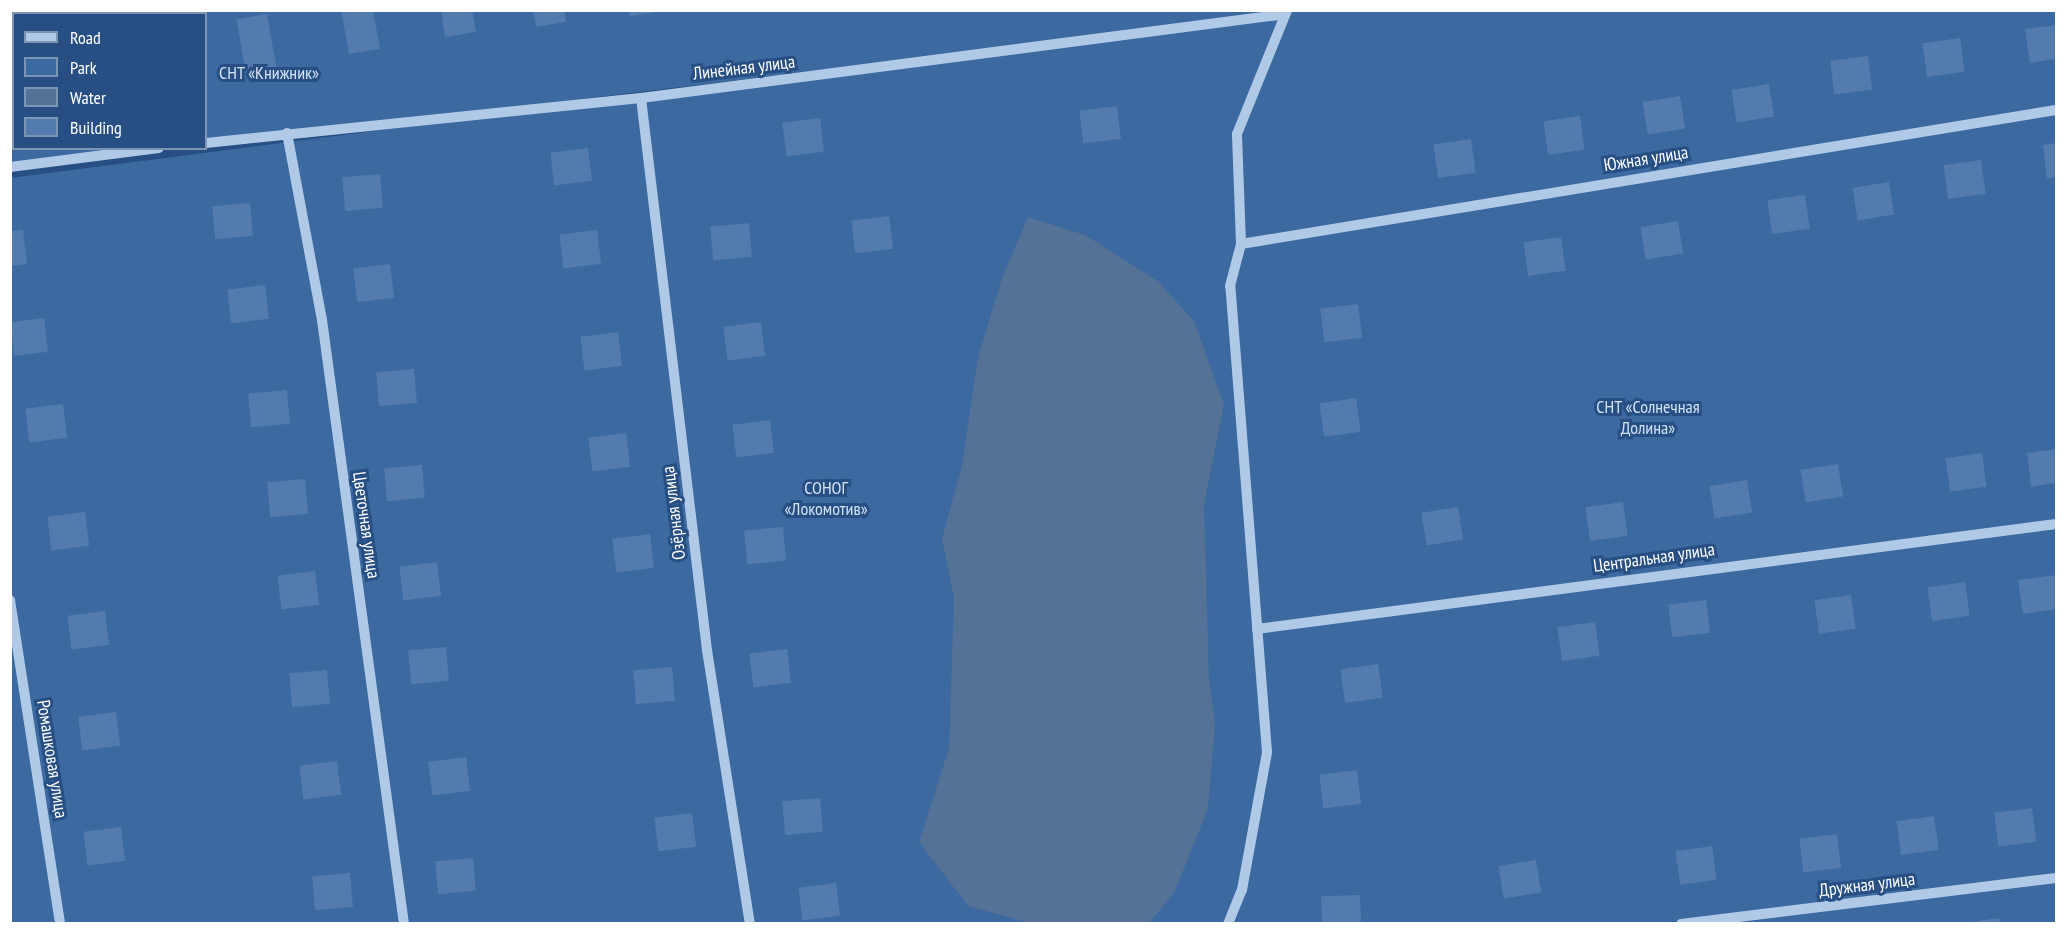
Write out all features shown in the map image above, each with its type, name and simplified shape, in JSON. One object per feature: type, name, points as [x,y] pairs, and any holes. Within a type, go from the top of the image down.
[{"type":"street","name":"Линейная улица","points":[[207,143],[287,132],[641,98],[1286,12]]},
{"type":"street","points":[[1228,924],[1242,890],[1267,752],[1230,286],[1241,244],[1237,134],[1286,12]]},
{"type":"street","name":"Озёрная улица","points":[[641,98],[707,650],[750,924]]},
{"type":"street","name":"Южная улица","points":[[1241,244],[2056,110]]},
{"type":"street","name":"Цветочная улица","points":[[287,132],[322,320],[405,924]]},
{"type":"street","points":[[10,167],[143,150]]},
{"type":"street","name":"Центральная улица","points":[[1257,629],[2056,524]]},
{"type":"street","name":"Ромашковая улица","points":[[10,600],[60,924]]},
{"type":"street","name":"Дружная улица","points":[[1681,924],[2056,878]]},
{"type":"green space","points":[[11,11],[2056,11],[2056,923],[11,923],[10,178],[1173,28],[207,144],[207,12],[12,12],[12,150],[158,150],[11,167]]},
{"type":"water","points":[[1028,217],[1085,235],[1158,281],[1194,321],[1224,405],[1204,505],[1209,677],[1215,724],[1208,809],[1174,893],[1149,923],[1030,923],[968,906],[919,842],[949,748],[954,598],[942,539],[962,465],[978,357],[1002,278]]},
{"type":"building","points":[[341,10],[373,10],[380,49],[349,54]]},
{"type":"building","points":[[441,10],[472,10],[476,32],[445,37]]},
{"type":"building","points":[[533,10],[564,10],[566,22],[536,27]]},
{"type":"building","points":[[629,10],[658,10],[658,12],[630,16]]},
{"type":"building","points":[[267,14],[277,71],[247,77],[236,19]]},
{"type":"building","points":[[2056,25],[2056,59],[2030,63],[2025,29]]},
{"type":"building","points":[[1960,38],[1965,72],[1927,77],[1922,43]]},
{"type":"building","points":[[10,55],[12,55],[12,84],[10,113]]},
{"type":"building","points":[[1868,56],[1872,90],[1834,94],[1830,61]]},
{"type":"building","points":[[1769,84],[1774,117],[1737,123],[1731,90]]},
{"type":"building","points":[[1680,96],[1685,129],[1648,135],[1642,102]]},
{"type":"building","points":[[1117,106],[1121,139],[1083,143],[1079,111]]},
{"type":"building","points":[[1580,116],[1585,150],[1548,155],[1543,121]]},
{"type":"building","points":[[820,118],[824,152],[786,156],[782,123]]},
{"type":"building","points":[[1471,139],[1476,173],[1438,178],[1433,144]]},
{"type":"building","points":[[2056,143],[2056,177],[2047,179],[2043,145]]},
{"type":"building","points":[[588,148],[592,181],[554,185],[550,153]]},
{"type":"building","points":[[1981,160],[1986,194],[1948,199],[1943,165]]},
{"type":"building","points":[[380,174],[383,208],[345,211],[342,177]]},
{"type":"building","points":[[1889,182],[1894,215],[1858,220],[1852,188]]},
{"type":"building","points":[[1805,195],[1810,229],[1772,234],[1767,200]]},
{"type":"building","points":[[250,203],[253,236],[215,239],[212,206]]},
{"type":"building","points":[[889,216],[893,249],[855,253],[851,221]]},
{"type":"building","points":[[1678,221],[1683,254],[1646,260],[1640,227]]},
{"type":"building","points":[[749,223],[752,257],[713,260],[710,226]]},
{"type":"building","points":[[23,230],[27,264],[10,266],[10,231]]},
{"type":"building","points":[[597,230],[601,264],[563,268],[559,235]]},
{"type":"building","points":[[1561,237],[1566,271],[1528,276],[1523,242]]},
{"type":"building","points":[[390,264],[394,298],[357,302],[353,269]]},
{"type":"building","points":[[265,285],[269,319],[231,323],[227,290]]},
{"type":"building","points":[[1358,304],[1362,338],[1324,342],[1320,309]]},
{"type":"building","points":[[44,318],[48,352],[14,356],[10,322]]},
{"type":"building","points":[[761,322],[765,356],[727,360],[723,327]]},
{"type":"building","points":[[618,332],[622,366],[584,370],[580,337]]},
{"type":"building","points":[[414,369],[417,403],[379,406],[376,372]]},
{"type":"building","points":[[287,390],[290,424],[251,427],[248,393]]},
{"type":"building","points":[[1356,398],[1361,432],[1324,437],[1319,403]]},
{"type":"building","points":[[63,404],[67,438],[29,442],[25,409]]},
{"type":"building","points":[[770,420],[774,453],[736,457],[732,425]]},
{"type":"building","points":[[626,433],[630,467],[592,471],[588,438]]},
{"type":"building","points":[[2056,449],[2056,483],[2031,487],[2027,453]]},
{"type":"building","points":[[1982,453],[1987,487],[1950,492],[1945,458]]},
{"type":"building","points":[[1838,464],[1843,497],[1806,503],[1800,470]]},
{"type":"building","points":[[422,465],[425,498],[387,501],[384,468]]},
{"type":"building","points":[[305,479],[308,514],[270,517],[267,482]]},
{"type":"building","points":[[1747,480],[1752,513],[1715,519],[1709,486]]},
{"type":"building","points":[[1623,502],[1628,536],[1590,541],[1585,507]]},
{"type":"building","points":[[1458,507],[1463,540],[1427,545],[1421,513]]},
{"type":"building","points":[[85,512],[89,546],[51,550],[47,517]]},
{"type":"building","points":[[783,527],[786,561],[747,564],[744,530]]},
{"type":"building","points":[[650,534],[654,568],[616,572],[612,539]]},
{"type":"building","points":[[437,562],[441,596],[403,600],[399,567]]},
{"type":"building","points":[[315,571],[319,605],[281,609],[277,576]]},
{"type":"building","points":[[2056,575],[2056,609],[2023,614],[2018,580]]},
{"type":"building","points":[[1965,582],[1970,616],[1932,621],[1927,587]]},
{"type":"building","points":[[1851,595],[1856,629],[1819,634],[1814,600]]},
{"type":"building","points":[[1706,600],[1710,633],[1672,637],[1668,605]]},
{"type":"building","points":[[105,611],[109,645],[71,649],[67,616]]},
{"type":"building","points":[[1595,622],[1600,656],[1562,661],[1557,627]]},
{"type":"building","points":[[446,647],[449,681],[411,684],[408,650]]},
{"type":"building","points":[[787,649],[791,683],[753,687],[749,654]]},
{"type":"building","points":[[1378,664],[1383,698],[1345,703],[1340,669]]},
{"type":"building","points":[[672,667],[675,701],[636,704],[633,670]]},
{"type":"building","points":[[327,670],[330,704],[292,707],[289,673]]},
{"type":"building","points":[[116,712],[120,746],[82,750],[78,717]]},
{"type":"building","points":[[466,757],[470,791],[432,795],[428,762]]},
{"type":"building","points":[[337,761],[341,795],[303,799],[299,766]]},
{"type":"building","points":[[1357,770],[1361,804],[1323,808],[1319,775]]},
{"type":"building","points":[[820,798],[823,832],[785,835],[782,801]]},
{"type":"building","points":[[2032,808],[2036,842],[1998,846],[1994,813]]},
{"type":"building","points":[[692,813],[696,847],[658,851],[654,818]]},
{"type":"building","points":[[1934,816],[1939,850],[1901,855],[1896,821]]},
{"type":"building","points":[[121,827],[125,861],[87,865],[83,832]]},
{"type":"building","points":[[1837,834],[1841,868],[1803,872],[1799,839]]},
{"type":"building","points":[[1712,846],[1717,880],[1680,885],[1675,851]]},
{"type":"building","points":[[473,858],[476,891],[438,894],[435,861]]},
{"type":"building","points":[[1536,860],[1541,893],[1504,899],[1498,866]]},
{"type":"building","points":[[350,873],[353,907],[315,910],[312,876]]},
{"type":"building","points":[[836,883],[840,916],[802,920],[798,888]]},
{"type":"building","points":[[1360,895],[1361,924],[1322,924],[1321,896]]},
{"type":"building","points":[[1999,918],[2000,924],[1971,924],[1971,922]]},
{"type":"park label","name":"СНТ «Книжник»","points":[[269,73]]},
{"type":"park label","name":"СНТ «Солнечная Долина»","points":[[1648,418]]},
{"type":"park label","name":"СОНОГ «Локомотив»","points":[[826,499]]}]
